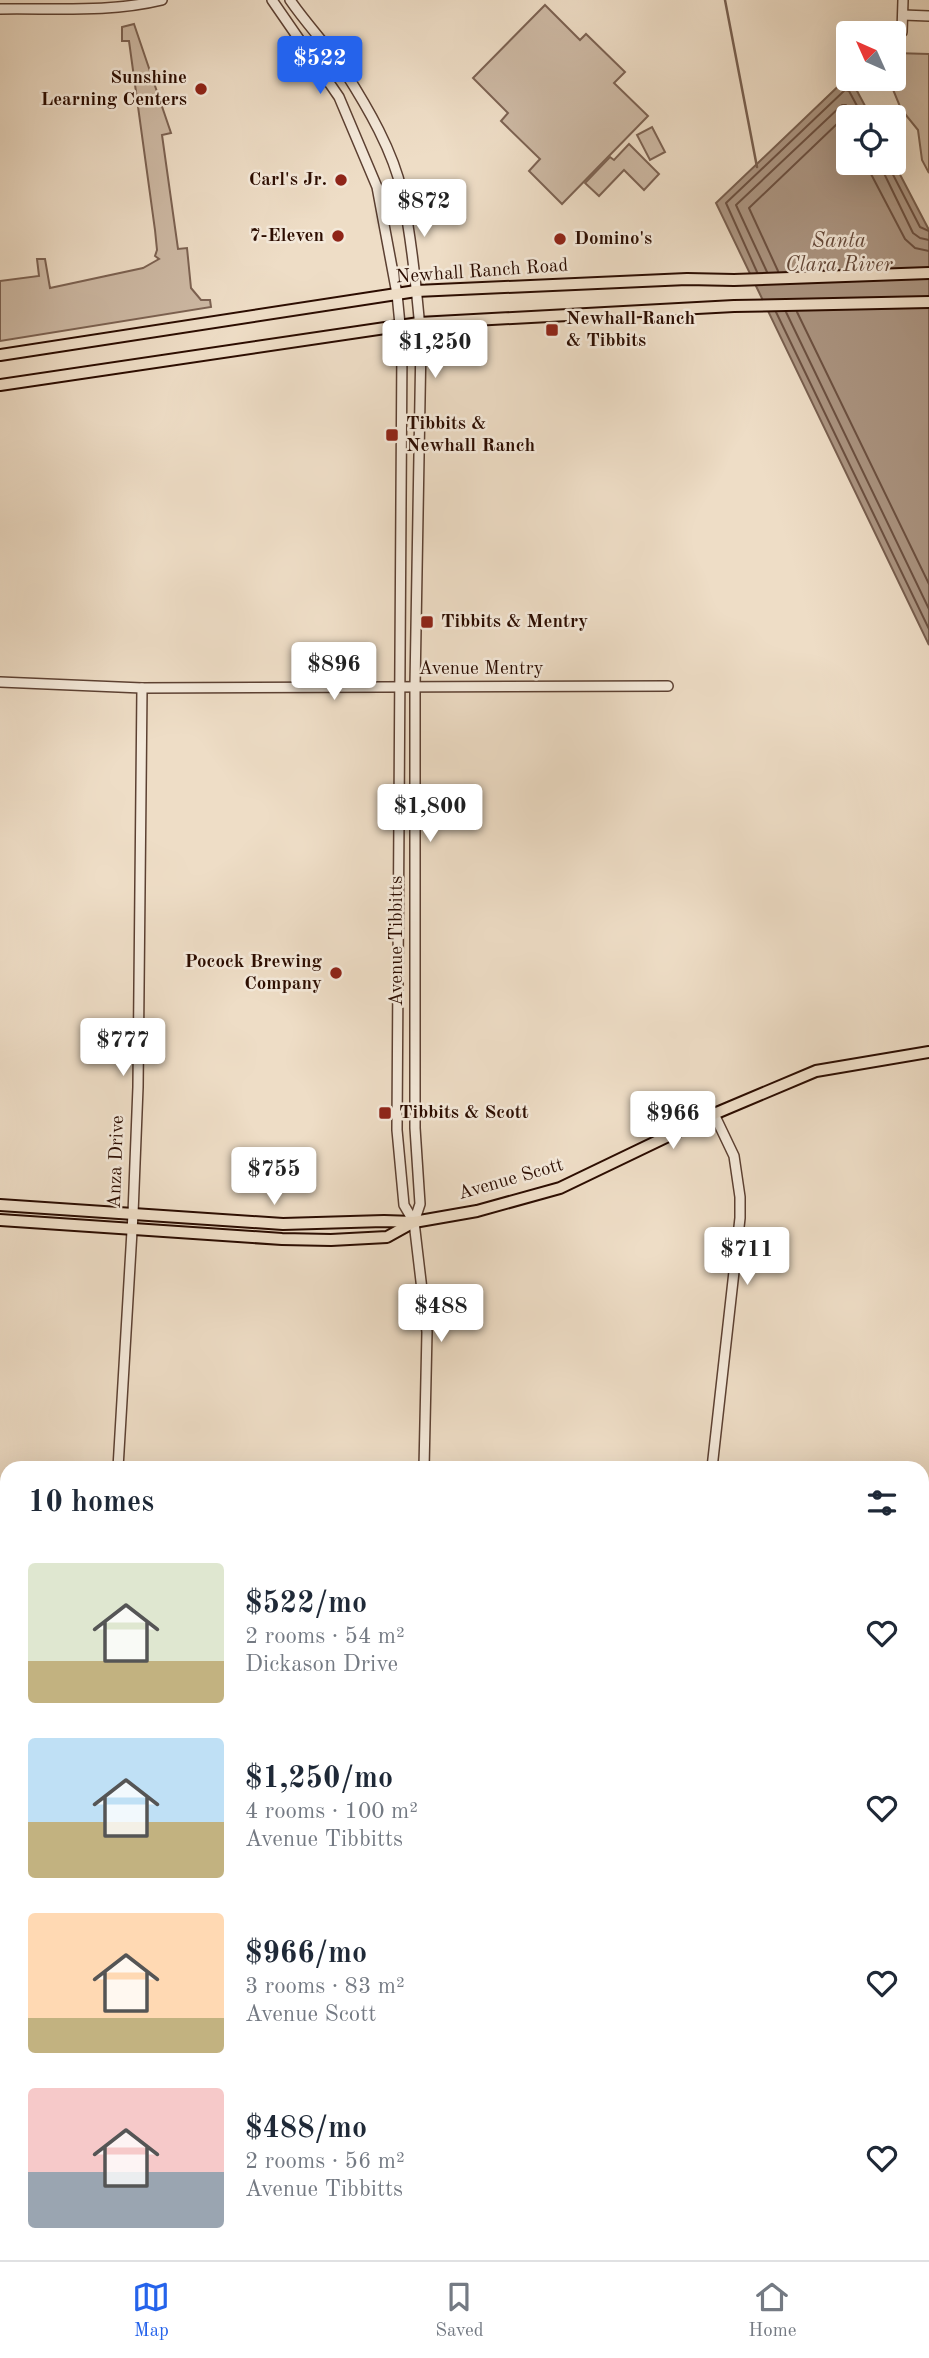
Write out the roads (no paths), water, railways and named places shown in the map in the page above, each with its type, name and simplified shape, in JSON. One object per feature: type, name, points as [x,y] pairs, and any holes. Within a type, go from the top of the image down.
[{"type":"main road","name":"Newhall Ranch Road","points":[[0,355],[416,290],[674,279],[734,280],[929,273]]},
{"type":"main road","points":[[0,385],[419,323],[734,306],[929,302]]},
{"type":"main road","name":"Avenue Scott","points":[[0,1205],[283,1223],[414,1223],[477,1211],[559,1188],[715,1114],[816,1071],[929,1052]]},
{"type":"main road","name":"Avenue Scott","points":[[0,1220],[331,1240],[387,1237],[414,1223]]},
{"type":"street","points":[[0,9],[93,9],[162,0]]},
{"type":"street","name":"Avenue Tibbitts","points":[[272,0],[332,87],[356,134],[377,187],[397,294],[400,325],[397,1130],[404,1205],[414,1223],[427,1332],[424,1461]]},
{"type":"street","name":"Avenue Tibbitts","points":[[290,0],[344,70],[390,159],[402,191],[416,290],[419,323],[415,686],[415,1128],[420,1204],[414,1223]]},
{"type":"street","points":[[903,21],[904,0]]},
{"type":"street","points":[[903,15],[929,16]]},
{"type":"street","name":"Avenue Mentry","points":[[0,682],[142,688],[668,686]]},
{"type":"street","name":"Anza Drive","points":[[118,1461],[138,1087],[142,688]]},
{"type":"street","points":[[713,1461],[740,1218],[734,1156],[715,1114]]},
{"type":"water","name":"Santa Clara River","points":[[836,88],[836,91],[857,91],[865,105],[836,105],[836,175],[900,175],[929,230],[929,645],[716,203]]},
{"type":"waterway","points":[[725,0],[757,167]]},
{"type":"place","name":"Sunshine Learning Centers","points":[[201,89]]},
{"type":"place","name":"Carl's Jr.","points":[[341,180]]},
{"type":"place","name":"7-Eleven","points":[[338,236]]},
{"type":"place","name":"Domino's","points":[[560,239]]},
{"type":"place","name":"Newhall Ranch & Tibbits","points":[[552,330]]},
{"type":"place","name":"Tibbits & Newhall Ranch","points":[[392,435]]},
{"type":"place","name":"Tibbits & Mentry","points":[[427,622]]},
{"type":"place","name":"Pocock Brewing Company","points":[[336,973]]},
{"type":"place","name":"Tibbits & Scott","points":[[385,1113]]}]
